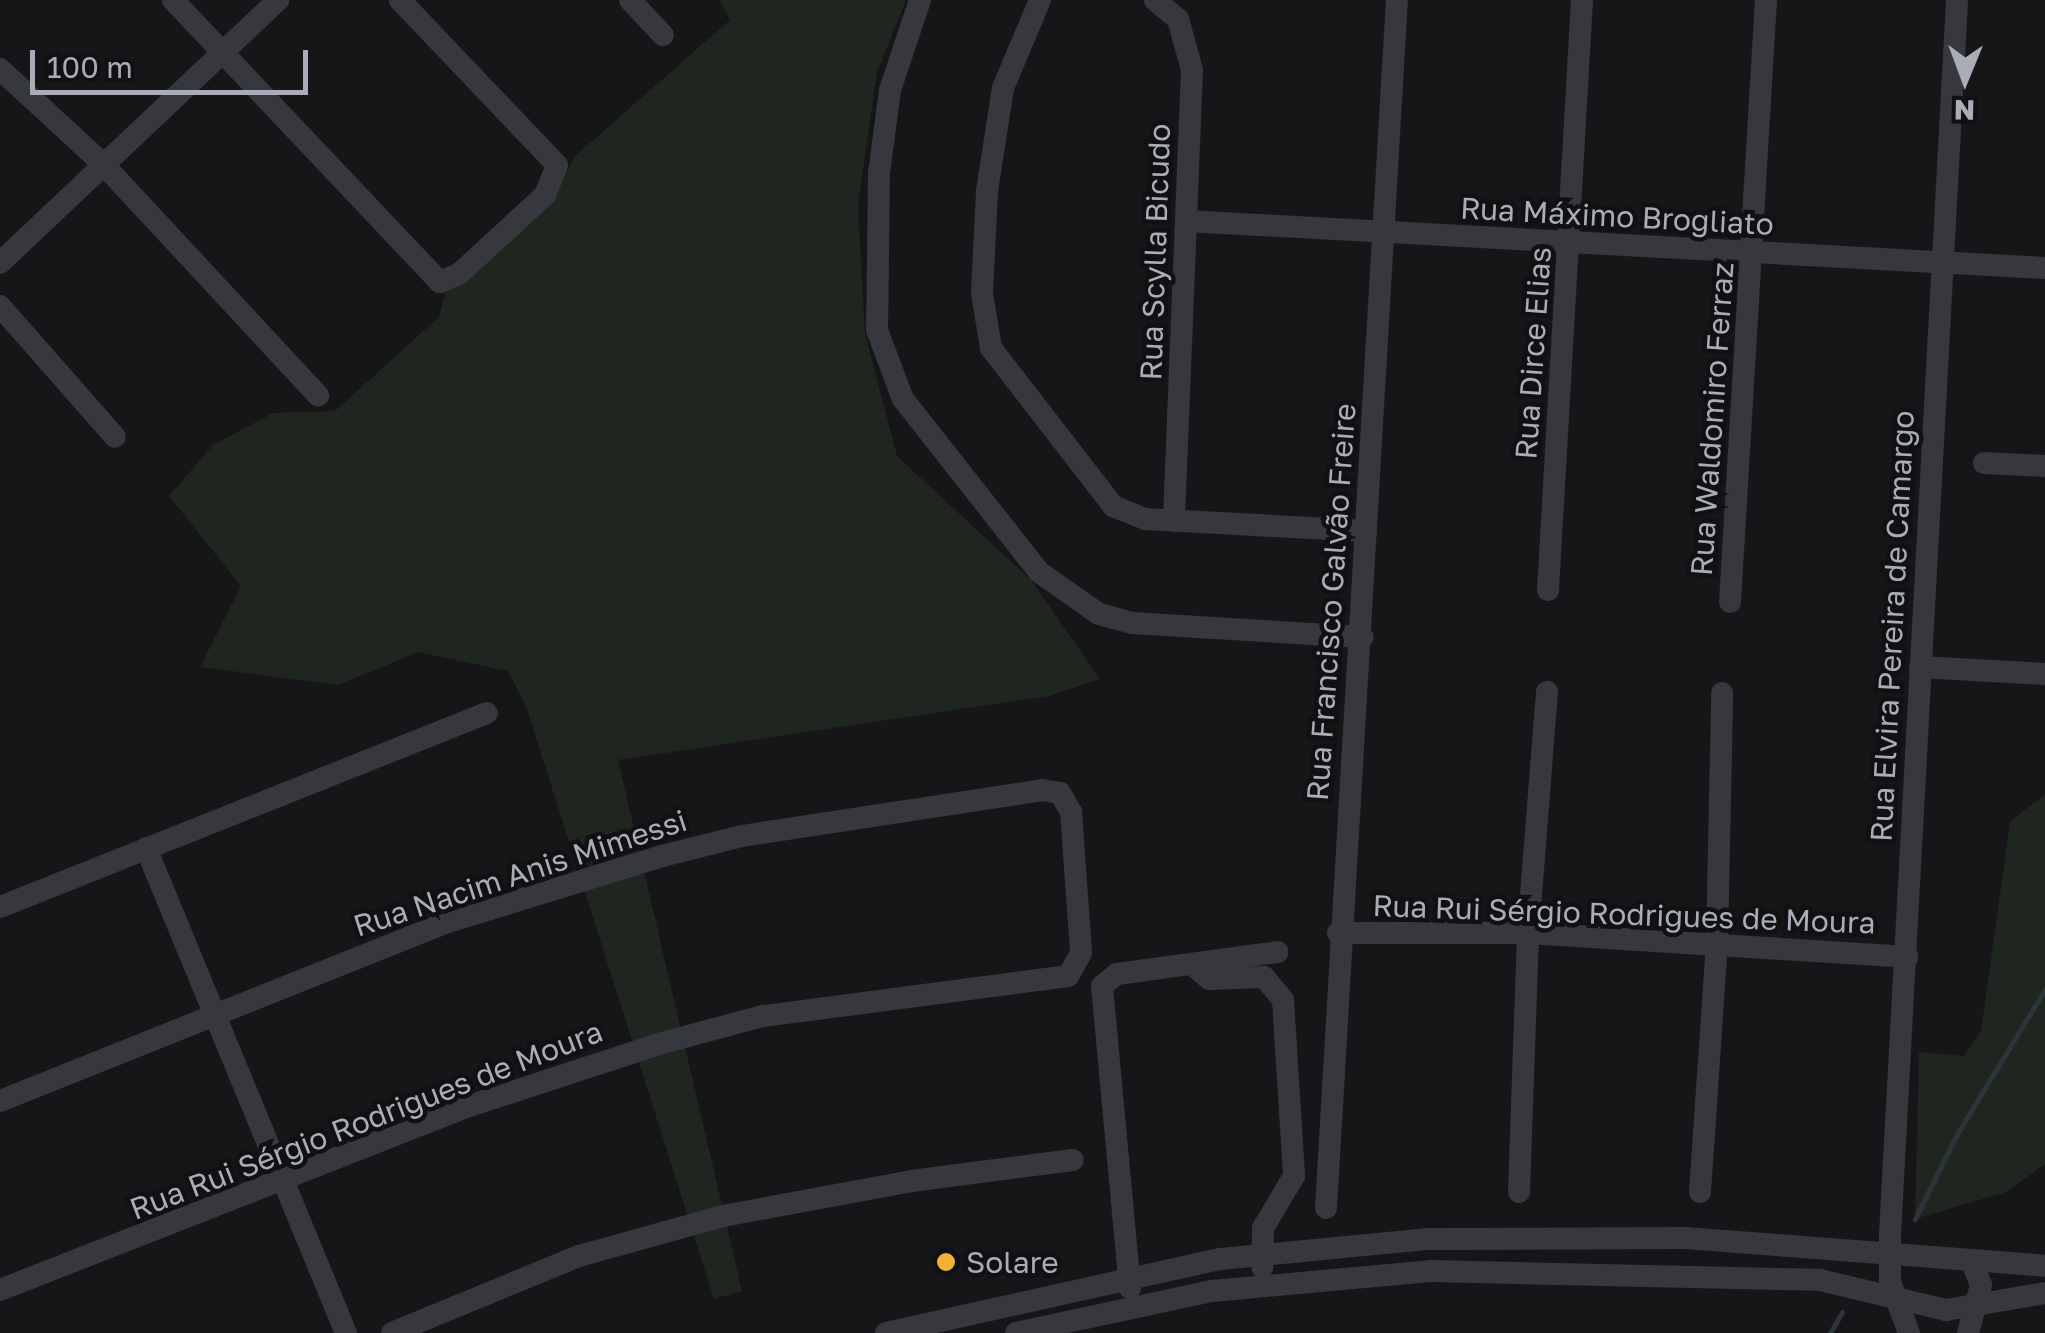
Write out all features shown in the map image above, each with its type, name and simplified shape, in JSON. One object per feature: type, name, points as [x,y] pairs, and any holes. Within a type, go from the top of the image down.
[{"type":"street","points":[[172,0],[432,280],[459,274],[490,248],[545,195],[556,165],[400,0]]},
{"type":"street","points":[[0,263],[278,0]]},
{"type":"street","points":[[630,0],[663,35]]},
{"type":"street","points":[[920,0],[890,90],[878,208],[877,330],[903,398],[1039,572],[1100,614],[1132,623],[1362,638]]},
{"type":"street","points":[[1040,0],[1003,88],[987,191],[987,332],[1011,380],[1113,506],[1145,520],[1366,531]]},
{"type":"street","name":"Rua Scylla Bicudo","points":[[1155,0],[1178,19],[1192,70],[1174,520]]},
{"type":"street","name":"Rua Francisco Galvão Freire","points":[[1326,1208],[1338,932],[1362,638],[1397,0]]},
{"type":"street","name":"Rua Dirce Elias","points":[[1548,590],[1582,0]]},
{"type":"street","name":"Rua Waldomiro Ferraz","points":[[1730,602],[1766,0]]},
{"type":"street","name":"Rua Elvira Pereira de Camargo","points":[[1909,1333],[1890,1256],[1940,264],[1958,0]]},
{"type":"street","points":[[0,70],[103,164],[318,396]]},
{"type":"street","name":"Rua Máximo Brogliato","points":[[1186,220],[2045,268]]},
{"type":"street","points":[[0,306],[115,437]]},
{"type":"street","points":[[1984,463],[2045,466]]},
{"type":"street","points":[[1920,668],[2045,674]]},
{"type":"street","points":[[1519,1192],[1528,934],[1547,692]]},
{"type":"street","points":[[1700,1192],[1717,942],[1722,693]]},
{"type":"street","points":[[0,907],[486,713]]},
{"type":"street","name":"Rua Nacim Anis Mimessi","points":[[0,1102],[448,922],[726,840],[1042,790],[1060,793],[1071,812]]},
{"type":"street","name":"Rua Rui Sérgio Rodrigues de Moura","points":[[0,1290],[469,1106],[695,1034],[763,1016],[1068,976],[1080,962],[1079,863],[1071,812]]},
{"type":"street","points":[[146,848],[211,1014],[346,1333]]},
{"type":"street","name":"Rua Rui Sérgio Rodrigues de Moura","points":[[1338,932],[1528,934],[1907,956]]},
{"type":"street","points":[[1134,1304],[1126,1276],[1102,986],[1117,974],[1278,952]]},
{"type":"street","points":[[1193,965],[1208,980],[1264,977],[1283,1000],[1294,1176],[1264,1228],[1260,1253],[1265,1285]]},
{"type":"street","points":[[392,1333],[579,1256],[724,1216],[911,1181],[1074,1160]]},
{"type":"street","points":[[886,1333],[1126,1276],[1260,1253],[1486,1236],[1685,1238],[2045,1266]]},
{"type":"street","points":[[1968,1333],[1972,1308],[1982,1285],[1972,1260]]},
{"type":"street","points":[[1016,1333],[1134,1304],[1265,1285],[1551,1269],[1820,1280],[1900,1301],[1972,1308],[2045,1293]]},
{"type":"shaded area","points":[[719,0],[906,0],[877,72],[858,205],[865,334],[897,456],[1031,580],[1100,679],[1049,696],[618,760],[742,1291],[714,1299],[526,706],[508,671],[418,652],[338,685],[200,667],[241,586],[169,496],[213,445],[273,413],[335,411],[439,317],[446,290],[560,185],[575,156],[730,20]]},
{"type":"shaded area","points":[[2045,794],[2045,1164],[2006,1192],[1915,1219],[1919,1052],[1964,1056],[1981,1031],[2010,822]]},
{"type":"waterway","points":[[1915,1219],[1957,1134],[2045,989]]},
{"type":"waterway","points":[[1830,1333],[1842,1312]]},
{"type":"place","name":"Solare","points":[[946,1262]]}]
